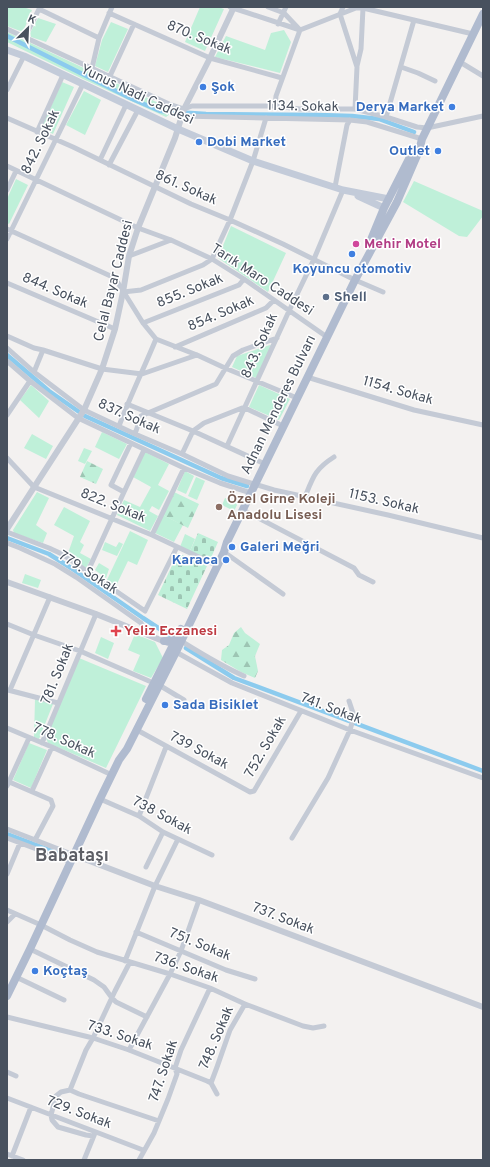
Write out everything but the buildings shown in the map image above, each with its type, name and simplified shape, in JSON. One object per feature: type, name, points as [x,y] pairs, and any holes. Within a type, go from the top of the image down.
[{"type":"main road","name":"Adnan Menderes Bulvarı","points":[[7,996],[112,775],[123,748],[228,542],[388,210],[419,151],[427,128],[483,14]]},
{"type":"main road","name":"Yunus Nadi Caddesi","points":[[8,49],[178,129],[253,161],[374,199],[393,201]]},
{"type":"main road","name":"Adnan Menderes Bulvarı","points":[[393,201],[395,186],[414,149],[422,139]]},
{"type":"main road","points":[[378,223],[378,213],[374,199],[395,186]]},
{"type":"main road","name":"Yunus Nadi Caddesi","points":[[374,199],[388,210]]},
{"type":"main road","name":"Adnan Menderes Bulvarı","points":[[355,280],[378,223],[388,210]]},
{"type":"main road","name":"Adnan Menderes Bulvarı","points":[[216,565],[228,542]]},
{"type":"main road","points":[[164,641],[169,641],[176,646]]},
{"type":"main road","name":"Adnan Menderes Bulvarı","points":[[119,760],[127,749],[159,685],[176,646]]},
{"type":"street","points":[[92,68],[99,38],[112,7]]},
{"type":"street","points":[[232,7],[278,24],[300,30],[356,8],[363,8],[473,34]]},
{"type":"street","name":"Celal Bayar Caddesi","points":[[7,530],[84,410],[102,369],[115,329],[130,256],[138,228],[175,138],[183,113],[210,58],[232,7]]},
{"type":"street","points":[[268,7],[284,13],[300,30]]},
{"type":"street","points":[[278,24],[286,7]]},
{"type":"street","points":[[343,7],[340,14],[357,67]]},
{"type":"street","points":[[25,37],[39,8],[99,38]]},
{"type":"street","points":[[355,109],[357,67],[361,49],[363,8]]},
{"type":"street","name":"870. Sokak","points":[[109,13],[210,58],[282,78]]},
{"type":"street","points":[[386,117],[414,20]]},
{"type":"street","points":[[110,76],[134,24]]},
{"type":"street","points":[[7,29],[110,76],[168,104],[183,113],[192,106],[275,106],[300,109],[355,109],[417,127],[427,128],[483,116]]},
{"type":"street","points":[[275,106],[276,96],[300,30]]},
{"type":"street","points":[[7,90],[24,56]]},
{"type":"street","points":[[460,62],[483,76]]},
{"type":"street","points":[[401,67],[435,81]]},
{"type":"street","points":[[37,132],[63,75]]},
{"type":"street","name":"842. Sokak","points":[[7,239],[9,230],[56,140],[83,84]]},
{"type":"street","points":[[100,160],[126,105]]},
{"type":"street","points":[[109,165],[138,110]]},
{"type":"street","name":"1134. Sokak","points":[[183,113],[266,118],[350,120],[367,122],[422,139]]},
{"type":"street","name":"861. Sokak","points":[[7,118],[383,292]]},
{"type":"street","points":[[123,292],[141,290],[203,265],[212,259],[230,220],[253,161],[266,118]]},
{"type":"street","points":[[335,187],[347,126],[350,120]]},
{"type":"street","name":"Tarık Maro Caddesi","points":[[7,166],[138,228],[171,240],[212,259],[244,279],[327,338]]},
{"type":"street","points":[[7,190],[16,171]]},
{"type":"street","name":"843. Sokak","points":[[227,446],[314,259],[343,190]]},
{"type":"street","points":[[9,230],[114,278],[143,323],[156,339],[297,398]]},
{"type":"street","points":[[130,256],[171,240]]},
{"type":"street","name":"855. Sokak","points":[[143,323],[239,285],[244,279]]},
{"type":"street","name":"844. Sokak","points":[[7,285],[115,329]]},
{"type":"street","name":"854. Sokak","points":[[175,347],[266,308],[274,300]]},
{"type":"street","points":[[7,336],[34,348],[102,369],[142,374],[197,355]]},
{"type":"street","points":[[135,434],[141,416],[216,384],[233,356],[242,350],[277,338]]},
{"type":"street","points":[[119,426],[127,404],[142,374],[156,339]]},
{"type":"street","name":"837. Sokak","points":[[7,348],[34,372],[84,410],[228,476],[256,484]]},
{"type":"street","points":[[34,372],[43,350]]},
{"type":"street","name":"837. Sokak","points":[[7,361],[78,418],[184,468],[220,483],[251,493]]},
{"type":"street","name":"1154. Sokak","points":[[307,377],[414,410],[483,425]]},
{"type":"street","points":[[7,415],[30,381]]},
{"type":"street","points":[[127,404],[194,431],[265,464]]},
{"type":"street","points":[[182,454],[194,431],[204,423],[245,408],[283,426]]},
{"type":"street","points":[[124,492],[111,486],[131,443]]},
{"type":"street","points":[[88,572],[144,450]]},
{"type":"street","points":[[305,497],[316,472],[323,464],[334,457]]},
{"type":"street","name":"822. Sokak","points":[[7,458],[34,487],[152,535],[216,565]]},
{"type":"street","points":[[152,535],[184,468]]},
{"type":"street","name":"1153. Sokak","points":[[256,484],[274,490],[483,538]]},
{"type":"street","points":[[243,510],[354,568],[359,575],[373,582]]},
{"type":"street","points":[[7,530],[62,554],[145,611],[177,547]]},
{"type":"street","name":"779. Sokak","points":[[7,543],[55,564],[76,577],[141,623],[148,635]]},
{"type":"street","points":[[224,552],[283,594]]},
{"type":"street","points":[[7,582],[203,655],[244,676]]},
{"type":"street","points":[[50,597],[8,690],[58,703]]},
{"type":"street","name":"781. Sokak","points":[[42,743],[96,614]]},
{"type":"street","points":[[7,624],[34,635],[80,650],[149,681]]},
{"type":"street","points":[[148,635],[164,641]]},
{"type":"street","name":"741. Sokak","points":[[176,646],[197,663],[232,683],[350,730],[483,778]]},
{"type":"street","points":[[159,685],[184,700]]},
{"type":"street","points":[[292,838],[328,778],[350,730],[354,716],[349,701]]},
{"type":"street","name":"752. Sokak","points":[[250,792],[254,792],[301,711]]},
{"type":"street","name":"778. Sokak","points":[[7,728],[112,775]]},
{"type":"street","name":"739 Sokak","points":[[136,730],[250,792]]},
{"type":"street","points":[[29,738],[8,783],[32,791],[51,800],[53,806],[35,840]]},
{"type":"street","points":[[32,791],[52,747]]},
{"type":"street","points":[[138,816],[166,747]]},
{"type":"street","name":"738 Sokak","points":[[100,799],[138,816],[163,832],[212,855]]},
{"type":"street","points":[[7,829],[73,858]]},
{"type":"street","points":[[146,867],[163,832]]},
{"type":"street","points":[[7,838],[73,858]]},
{"type":"street","points":[[70,1090],[86,1050],[112,998],[128,961],[136,932],[155,886],[178,839]]},
{"type":"street","points":[[7,874],[20,843]]},
{"type":"street","name":"737. Sokak","points":[[73,858],[199,900],[483,1007]]},
{"type":"street","points":[[129,1050],[181,951],[199,900]]},
{"type":"street","name":"736. Sokak","points":[[7,910],[97,952],[210,988],[303,1026],[313,1028],[324,1026]]},
{"type":"street","points":[[7,922],[15,914]]},
{"type":"street","name":"751. Sokak","points":[[136,932],[226,970],[255,979]]},
{"type":"street","points":[[30,949],[94,980],[104,987],[116,1002],[147,1017]]},
{"type":"street","points":[[16,977],[64,1000]]},
{"type":"street","name":"747. Sokak","points":[[138,1160],[154,1133],[177,1074],[175,1068],[181,1050],[210,988]]},
{"type":"street","name":"748. Sokak","points":[[211,1083],[230,1030],[246,1004]]},
{"type":"street","name":"733. Sokak","points":[[7,1017],[93,1038],[129,1050],[211,1083]]},
{"type":"street","points":[[7,1072],[16,1076]]},
{"type":"street","points":[[211,1083],[217,1094]]},
{"type":"street","points":[[94,1133],[86,1135],[58,1127],[52,1120],[51,1114],[56,1096],[61,1092],[70,1090],[159,1121]]},
{"type":"street","name":"729. Sokak","points":[[7,1098],[51,1114],[94,1133],[143,1150]]},
{"type":"street","points":[[24,1160],[10,1155],[31,1107]]},
{"type":"street","points":[[84,1160],[94,1133]]},
{"type":"green space","points":[[7,7],[23,7],[32,10],[23,32],[7,26]]},
{"type":"green space","points":[[200,7],[218,7],[224,9],[205,51],[185,42]]},
{"type":"green space","points":[[38,18],[56,24],[46,42],[31,37],[30,33]]},
{"type":"green space","points":[[111,22],[128,29],[108,72],[95,66],[102,40]]},
{"type":"green space","points":[[284,30],[291,42],[280,73],[215,57],[226,36],[265,50],[271,33]]},
{"type":"green space","points":[[7,32],[167,107],[170,114],[166,117],[7,42]]},
{"type":"green space","points":[[62,82],[74,87],[53,134],[41,128]]},
{"type":"green space","points":[[84,91],[101,100],[85,135],[66,125]]},
{"type":"green space","points":[[16,179],[28,185],[9,224],[7,223],[7,199]]},
{"type":"green space","points":[[414,181],[483,211],[483,216],[467,237],[459,236],[403,202]]},
{"type":"green space","points":[[231,226],[286,253],[268,292],[218,258]]},
{"type":"green space","points":[[270,345],[272,346],[256,378],[232,367],[237,356]]},
{"type":"green space","points":[[31,385],[49,401],[39,418],[20,400]]},
{"type":"green space","points":[[259,385],[290,399],[279,420],[249,407]]},
{"type":"green space","points":[[102,432],[127,444],[119,459],[95,447]]},
{"type":"green space","points":[[32,434],[53,446],[46,459],[24,448]]},
{"type":"green space","points":[[84,448],[92,451],[85,464],[78,461]]},
{"type":"green space","points":[[145,452],[169,464],[158,485],[169,491],[159,510],[152,506],[149,511],[158,516],[150,531],[117,515],[124,500],[140,507],[151,487],[133,477]]},
{"type":"green space","points":[[87,461],[103,469],[96,484],[80,477]]},
{"type":"green space","points":[[185,471],[194,476],[186,494],[177,490]]},
{"type":"green space","points":[[196,477],[205,481],[197,500],[188,496]]},
{"type":"green space","points":[[37,492],[49,498],[36,525],[47,533],[43,543],[14,533],[13,530]]},
{"type":"green space","points":[[174,492],[199,504],[188,528],[163,515]]},
{"type":"green space","points":[[225,498],[238,503],[234,511],[222,505]]},
{"type":"green space","points":[[64,507],[90,521],[80,542],[84,545],[80,553],[91,559],[86,568],[67,556],[74,536],[54,525]]},
{"type":"green space","points":[[163,515],[183,525],[174,542],[155,533]]},
{"type":"green space","points":[[130,531],[148,540],[137,565],[128,561],[115,588],[106,582]]},
{"type":"green space","points":[[198,533],[218,542],[210,560],[190,551]]},
{"type":"green space","points":[[185,534],[195,539],[190,551],[180,547]]},
{"type":"green space","points":[[105,542],[116,547],[119,542],[123,544],[117,556],[102,550]]},
{"type":"green space","points":[[178,553],[207,566],[187,609],[158,595]]},
{"type":"green space","points":[[99,563],[109,569],[106,578],[95,570]]},
{"type":"green space","points":[[25,574],[41,580],[38,588],[22,583]]},
{"type":"green space","points":[[241,627],[245,633],[260,644],[255,656],[258,671],[255,678],[241,672],[221,660],[222,650],[229,645],[234,633]]},
{"type":"green space","points":[[135,634],[155,642],[163,658],[151,678],[133,671],[140,655],[128,650]]},
{"type":"green space","points":[[101,637],[114,643],[108,659],[95,653]]},
{"type":"green space","points":[[79,658],[146,686],[106,768],[48,743],[46,738]]},
{"type":"green space","points":[[35,699],[53,704],[39,739],[34,737]]},
{"type":"green space","points":[[29,743],[47,750],[31,788],[13,780]]},
{"type":"waterway","points":[[7,36],[130,98],[160,111],[206,114],[352,116],[379,119],[414,132]]},
{"type":"waterway","points":[[7,355],[49,391],[85,416],[221,478],[247,486]]},
{"type":"waterway","points":[[7,538],[49,554],[169,635]]},
{"type":"waterway","points":[[186,648],[234,678],[483,771]]},
{"type":"waterway","points":[[7,834],[63,855]]},
{"type":"place","name":"Şok","points":[[203,87]]},
{"type":"place","name":"Derya Market","points":[[452,107]]},
{"type":"place","name":"Dobi Market","points":[[199,142]]},
{"type":"place","name":"Outlet","points":[[438,151]]},
{"type":"place","name":"Mehir Motel","points":[[356,244]]},
{"type":"place","name":"Koyuncu otomotiv","points":[[352,254]]},
{"type":"place","name":"Shell","points":[[326,297]]},
{"type":"place","name":"Özel Girne Koleji Anadolu Lisesi","points":[[219,507]]},
{"type":"place","name":"Galeri Meğri","points":[[232,547]]},
{"type":"place","name":"Karaca","points":[[226,560]]},
{"type":"place","name":"Yeliz Eczanesi","points":[[116,631]]},
{"type":"place","name":"Sada Bisiklet","points":[[165,705]]},
{"type":"place","name":"Koçtaş","points":[[35,971]]},
{"type":"district","name":"Babataşı","points":[[72,856]]}]
